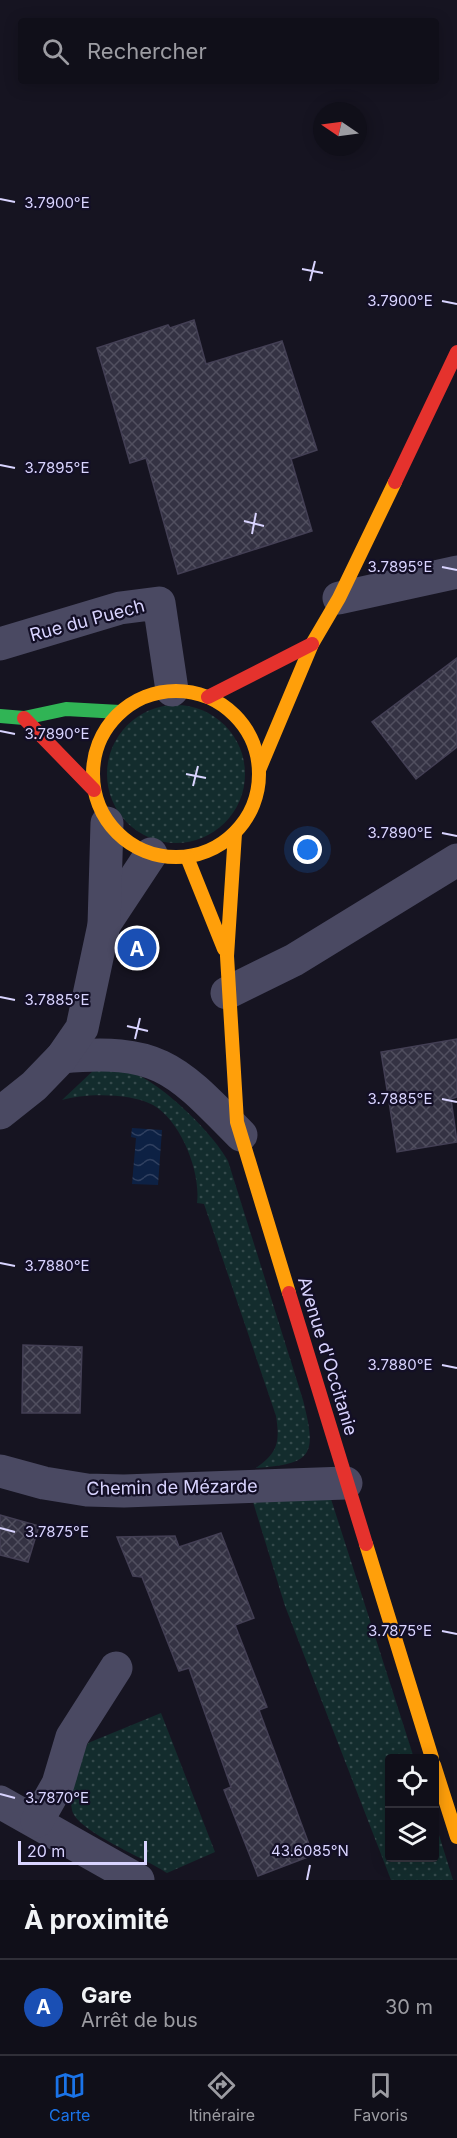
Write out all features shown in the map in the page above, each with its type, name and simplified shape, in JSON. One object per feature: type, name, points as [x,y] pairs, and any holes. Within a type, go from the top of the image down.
[{"type":"street","points":[[259,770],[257,755],[244,726],[234,714],[208,697],[172,690],[144,696],[120,712],[110,722],[98,743],[93,766],[94,790],[101,813],[108,823],[123,839],[152,854],[187,857],[213,849],[235,833],[254,804],[259,770],[312,644],[339,598],[457,352]]},
{"type":"street","points":[[339,598],[457,572]]},
{"type":"street","name":"Rue du Puech","points":[[0,644],[120,608],[159,603],[172,690]]},
{"type":"street","points":[[208,697],[312,644]]},
{"type":"street","points":[[0,716],[24,718],[66,709],[120,712]]},
{"type":"street","points":[[24,718],[64,762],[94,790]]},
{"type":"street","points":[[104,925],[108,823]]},
{"type":"street","name":"Avenue d'Occitanie","points":[[235,833],[227,956],[227,993],[237,1122],[310,1353],[346,1483],[431,1754]]},
{"type":"street","points":[[0,1113],[34,1086],[62,1057],[82,1028],[87,1012],[98,942],[104,925],[152,854]]},
{"type":"street","name":"Avenue d'Occitanie","points":[[187,857],[227,956]]},
{"type":"street","points":[[227,993],[294,960],[457,860]]},
{"type":"street","points":[[62,1057],[114,1054],[161,1065],[186,1080],[241,1135]]},
{"type":"street","name":"Chemin de Mézarde","points":[[0,1471],[44,1483],[87,1490],[115,1491],[346,1483]]},
{"type":"street","points":[[37,1821],[58,1784],[72,1737],[116,1668]]},
{"type":"street","points":[[439,1779],[457,1837]]},
{"type":"street","points":[[0,1802],[138,1880]]},
{"type":"green space","points":[[176,705],[202,710],[225,725],[240,748],[245,774],[240,800],[225,823],[202,838],[176,843],[150,838],[127,823],[112,800],[107,774],[112,748],[127,725],[150,710]]},
{"type":"green space","points":[[95,1069],[128,1071],[155,1085],[198,1123],[221,1149],[228,1161],[303,1400],[310,1433],[306,1453],[300,1459],[275,1466],[256,1468],[269,1457],[276,1446],[278,1433],[276,1416],[204,1204],[197,1203],[196,1177],[187,1148],[163,1113],[144,1101],[108,1095],[62,1100]]},
{"type":"green space","points":[[331,1499],[413,1754],[385,1754],[385,1862],[439,1862],[439,1835],[453,1880],[391,1880],[285,1606],[253,1502]]},
{"type":"green space","points":[[161,1713],[215,1852],[167,1873],[86,1827],[76,1818],[71,1802],[75,1775],[88,1743]]},
{"type":"water","points":[[132,1128],[162,1130],[158,1185],[132,1184],[136,1138],[131,1137]]},
{"type":"building","points":[[194,320],[206,364],[282,341],[317,450],[291,459],[312,531],[178,574],[146,458],[130,463],[97,348],[168,325],[170,328]]},
{"type":"building","points":[[457,658],[457,747],[416,779],[372,722]]},
{"type":"building","points":[[457,1039],[457,1097],[451,1099],[457,1142],[397,1152],[381,1052]]},
{"type":"building","points":[[23,1345],[82,1347],[80,1413],[22,1413]]},
{"type":"building","points":[[0,1515],[39,1526],[28,1562],[0,1555]]},
{"type":"building","points":[[221,1533],[254,1618],[235,1625],[267,1707],[259,1710],[313,1855],[258,1876],[224,1790],[231,1787],[189,1668],[179,1671],[142,1577],[133,1576],[117,1537],[175,1536],[179,1547]]},
{"type":"traffic: fast","points":[[0,716],[24,718],[66,709],[120,712]]},
{"type":"traffic: slow","points":[[259,770],[312,644],[339,598],[395,482]]},
{"type":"traffic: slow","points":[[176,691],[192,692],[208,697],[235,715],[253,742],[258,758],[259,774],[258,790],[253,806],[235,833],[208,851],[192,856],[176,857],[160,856],[144,851],[117,833],[99,806],[94,790],[93,774],[94,758],[99,742],[117,715],[144,697],[160,692],[176,691]]},
{"type":"traffic: slow","points":[[235,833],[227,956],[237,1122],[289,1293]]},
{"type":"traffic: slow","points":[[187,857],[224,949]]},
{"type":"traffic: slow","points":[[366,1544],[431,1754]]},
{"type":"traffic: slow","points":[[439,1781],[457,1837]]},
{"type":"traffic: jam","points":[[395,482],[457,352]]},
{"type":"traffic: jam","points":[[208,697],[312,644]]},
{"type":"traffic: jam","points":[[24,718],[94,790]]},
{"type":"traffic: jam","points":[[289,1293],[366,1544]]},
{"type":"place","name":"Gare","points":[[137,948]]}]
